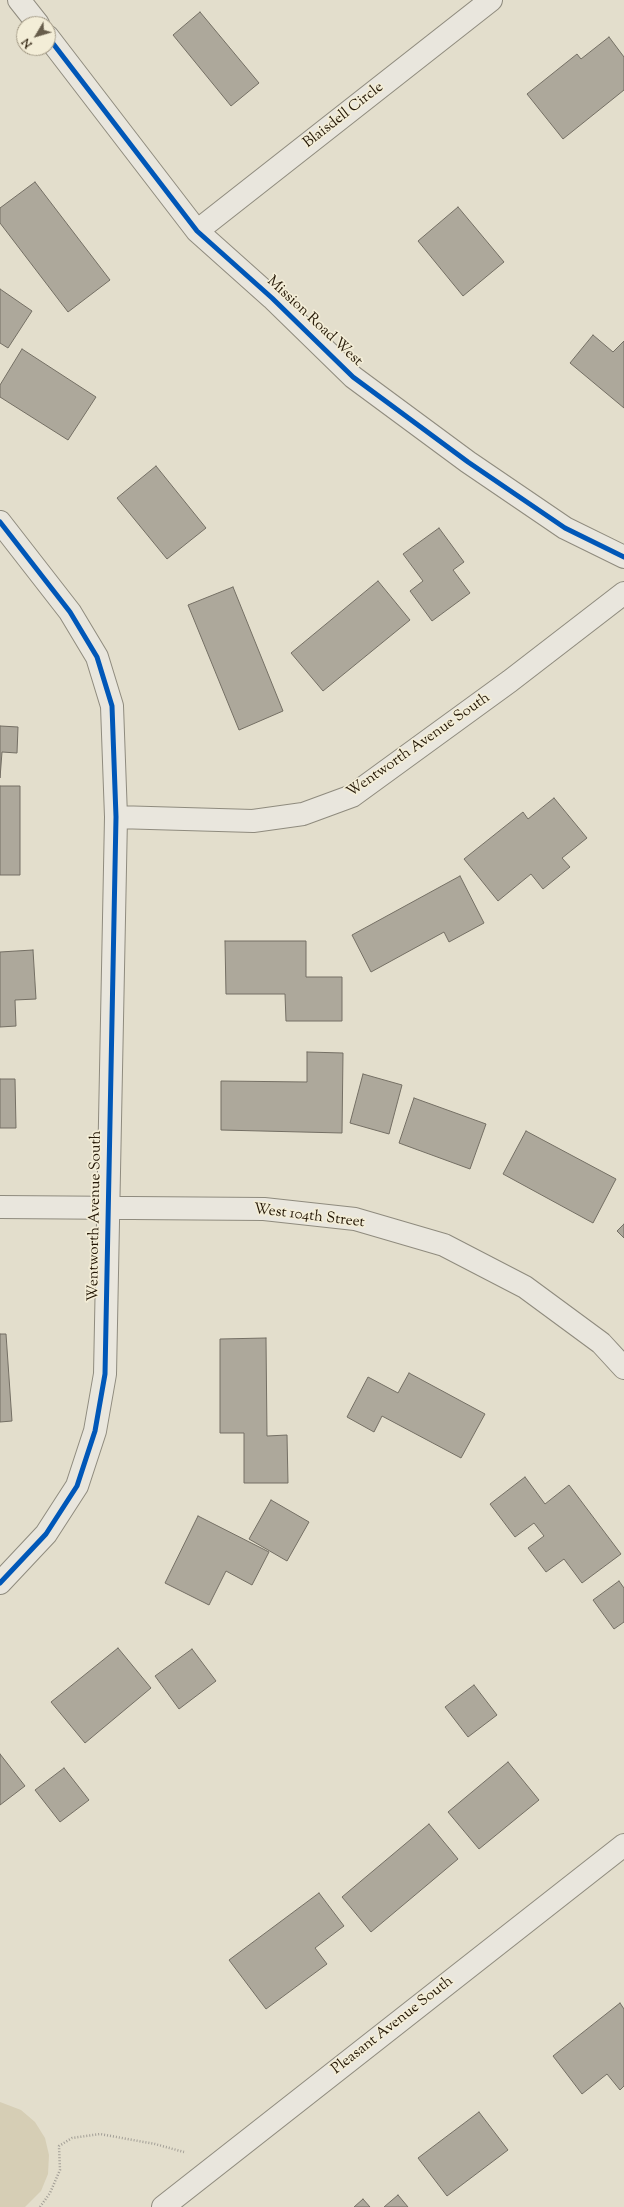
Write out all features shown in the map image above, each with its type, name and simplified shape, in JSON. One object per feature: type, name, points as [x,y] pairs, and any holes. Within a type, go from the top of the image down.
[{"type":"street","points":[[19,0],[32,16]]},
{"type":"street","name":"Blaisdell Circle","points":[[197,231],[491,0]]},
{"type":"street","name":"Mission Road West","points":[[56,48],[197,231],[272,298],[353,377],[468,462],[565,528],[624,557]]},
{"type":"street","points":[[0,522],[70,612],[96,657],[112,706],[116,817]]},
{"type":"street","name":"Wentworth Avenue South","points":[[0,1584],[46,1534],[77,1486],[95,1431],[105,1374],[116,817],[253,820],[303,814],[352,796],[498,690],[624,593]]},
{"type":"street","name":"West 104th Street","points":[[0,1208],[264,1209],[355,1219],[444,1244],[526,1287],[601,1343],[624,1368]]},
{"type":"street","name":"Pleasant Avenue South","points":[[162,2207],[624,1845]]},
{"type":"path","points":[[40,2207],[50,2193],[60,2170],[59,2146],[72,2138],[100,2134],[155,2144],[219,2162]]},
{"type":"shaded area","points":[[0,2102],[21,2110],[35,2122],[45,2138],[49,2155],[48,2174],[41,2191],[25,2207],[0,2207]]},
{"type":"building","points":[[200,12],[259,83],[231,106],[173,35]]},
{"type":"building","points":[[609,37],[624,57],[624,90],[563,139],[527,94],[577,54],[581,59]]},
{"type":"building","points":[[35,182],[110,280],[68,312],[0,223],[0,208]]},
{"type":"building","points":[[458,207],[504,262],[463,296],[418,241]]},
{"type":"building","points":[[0,289],[32,311],[8,348],[0,343]]},
{"type":"building","points":[[593,335],[613,352],[624,341],[624,408],[570,363]]},
{"type":"building","points":[[22,349],[96,397],[68,440],[0,397],[0,385]]},
{"type":"building","points":[[156,466],[206,528],[167,559],[117,498]]},
{"type":"building","points":[[439,528],[464,562],[453,570],[470,593],[432,621],[410,591],[423,581],[403,554]]},
{"type":"building","points":[[378,581],[410,620],[323,691],[291,653]]},
{"type":"building","points":[[233,587],[283,711],[239,730],[188,605]]},
{"type":"building","points":[[0,726],[18,727],[17,753],[2,752],[0,778]]},
{"type":"building","points":[[0,786],[20,786],[20,875],[0,875]]},
{"type":"building","points":[[554,798],[587,838],[562,858],[570,867],[543,889],[531,874],[498,901],[464,859],[523,812],[528,819]]},
{"type":"building","points":[[460,876],[484,923],[449,942],[444,932],[371,972],[352,935]]},
{"type":"building","points":[[225,941],[306,941],[306,977],[342,977],[342,1021],[286,1021],[285,994],[226,994]]},
{"type":"building","points":[[33,950],[36,999],[15,1000],[16,1026],[0,1027],[0,952]]},
{"type":"building","points":[[307,1052],[343,1053],[342,1133],[221,1130],[221,1081],[307,1082]]},
{"type":"building","points":[[363,1074],[402,1085],[389,1134],[350,1123]]},
{"type":"building","points":[[0,1079],[15,1079],[16,1128],[0,1128]]},
{"type":"building","points":[[414,1098],[486,1124],[470,1169],[399,1143]]},
{"type":"building","points":[[526,1131],[616,1179],[593,1223],[503,1174]]},
{"type":"building","points":[[624,1224],[624,1238],[617,1231]]},
{"type":"building","points":[[0,1334],[6,1334],[12,1421],[0,1422]]},
{"type":"building","points":[[266,1338],[267,1436],[287,1435],[288,1483],[244,1483],[244,1433],[220,1433],[220,1339]]},
{"type":"building","points":[[409,1373],[485,1414],[461,1458],[382,1416],[374,1432],[347,1417],[368,1377],[398,1393]]},
{"type":"building","points":[[525,1477],[545,1504],[569,1485],[621,1554],[582,1583],[564,1559],[546,1572],[528,1548],[544,1536],[534,1523],[515,1537],[490,1504]]},
{"type":"building","points":[[271,1500],[309,1522],[287,1561],[249,1539]]},
{"type":"building","points":[[198,1516],[269,1552],[252,1585],[226,1571],[209,1605],[165,1583]]},
{"type":"building","points":[[619,1581],[624,1588],[624,1622],[614,1629],[593,1600]]},
{"type":"building","points":[[118,1648],[151,1688],[85,1743],[51,1702]]},
{"type":"building","points":[[192,1649],[216,1681],[179,1709],[155,1676]]},
{"type":"building","points":[[474,1685],[497,1715],[468,1737],[445,1707]]},
{"type":"building","points":[[0,1754],[25,1786],[0,1805]]},
{"type":"building","points":[[508,1762],[539,1800],[479,1849],[448,1812]]},
{"type":"building","points":[[64,1768],[89,1800],[60,1822],[35,1790]]},
{"type":"building","points":[[429,1824],[458,1859],[371,1932],[342,1897]]},
{"type":"building","points":[[319,1893],[344,1926],[315,1948],[327,1964],[266,2009],[229,1960]]},
{"type":"building","points":[[620,2003],[624,2009],[624,2086],[620,2090],[607,2074],[582,2094],[553,2056]]},
{"type":"building","points":[[479,2112],[508,2150],[447,2196],[418,2158]]},
{"type":"building","points":[[398,2195],[408,2207],[384,2207]]},
{"type":"building","points":[[363,2199],[370,2207],[354,2207]]},
{"type":"cycle path","points":[[56,47],[197,231],[272,298],[353,377],[468,462],[565,528],[624,557]]},
{"type":"cycle path","points":[[0,522],[70,612],[97,657],[112,706],[116,817],[105,1374],[95,1431],[77,1486],[46,1534],[0,1583]]}]
